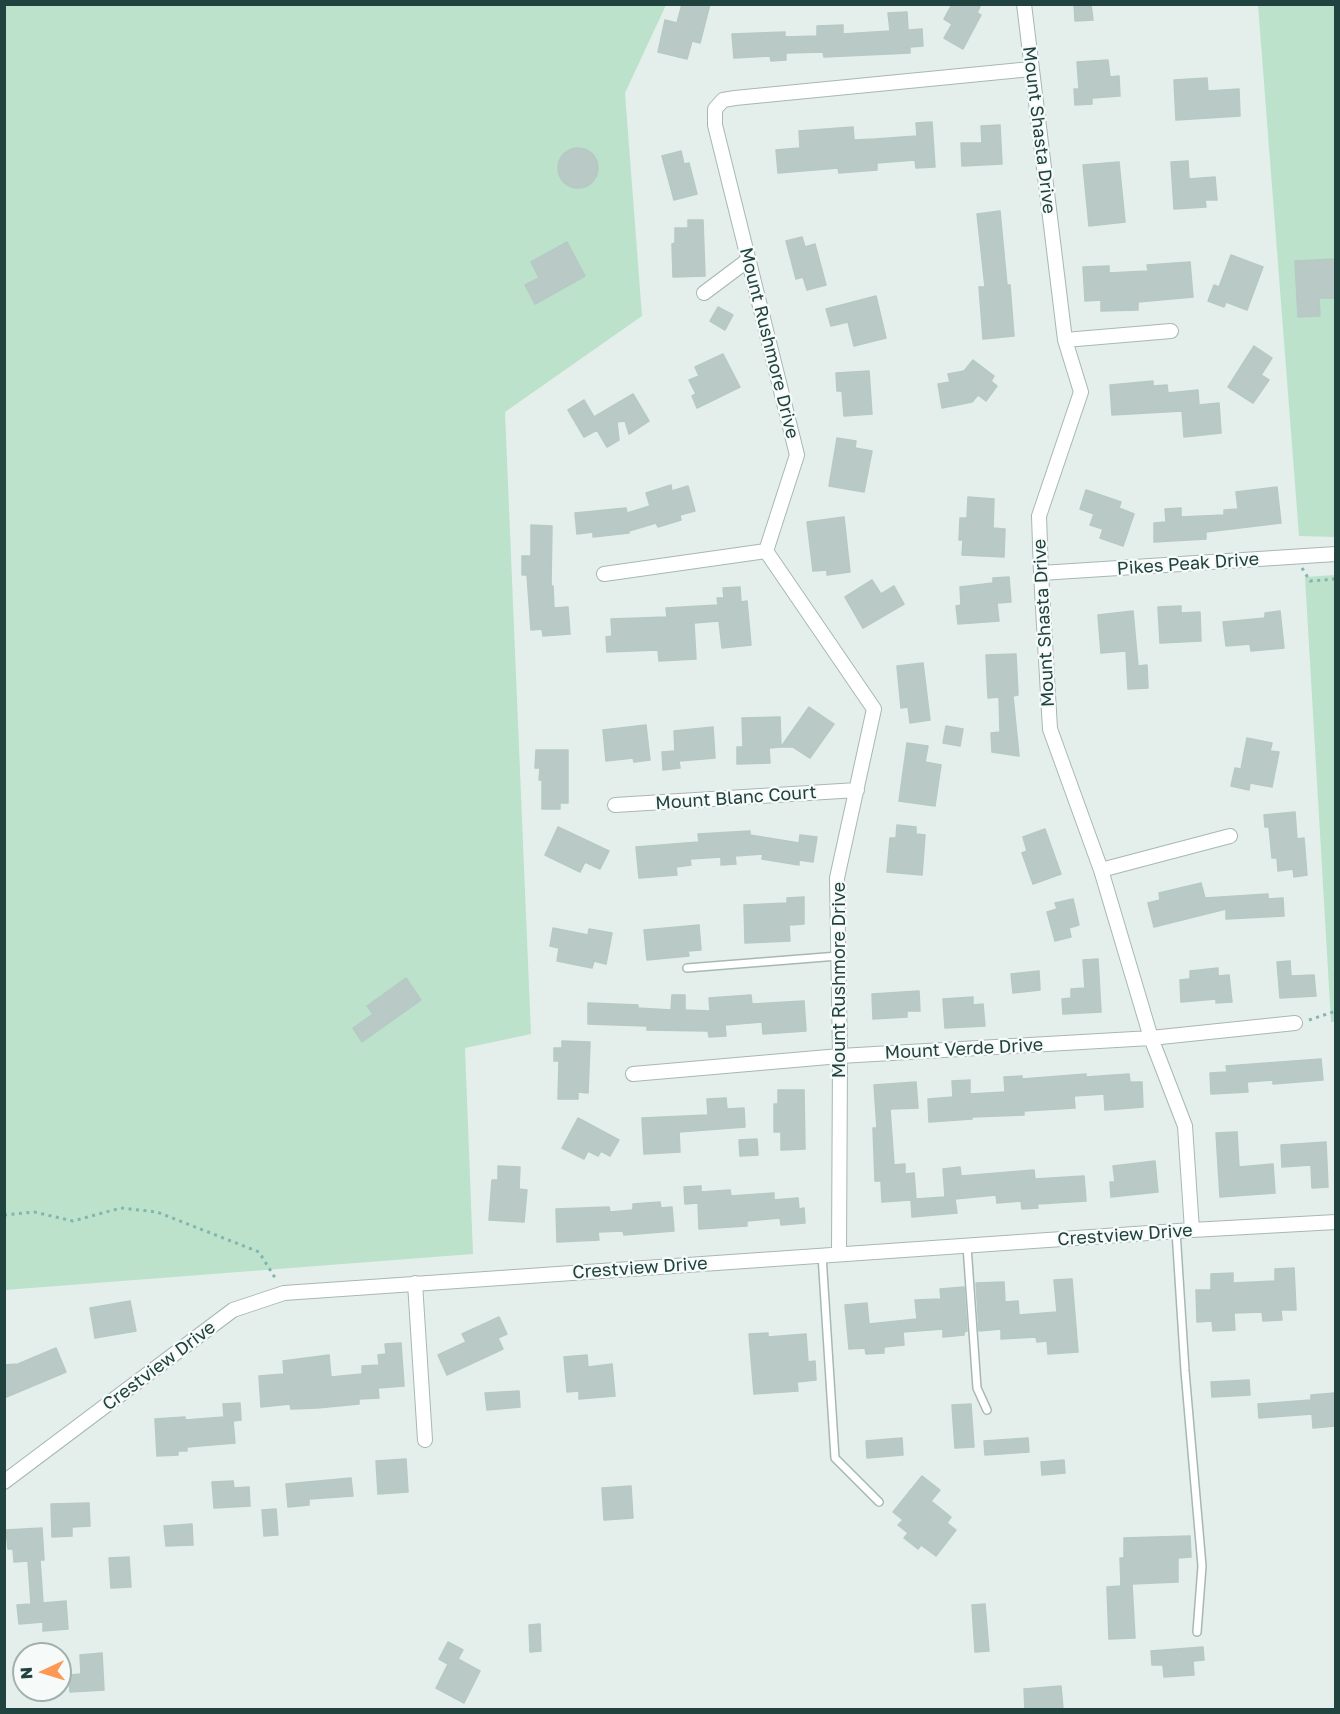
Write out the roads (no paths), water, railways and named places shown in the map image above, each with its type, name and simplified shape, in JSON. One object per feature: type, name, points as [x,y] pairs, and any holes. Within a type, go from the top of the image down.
[{"type":"street","name":"Mount Shasta Drive","points":[[1024,4],[1065,340],[1081,392],[1039,516],[1050,729],[1101,870],[1151,1038],[1185,1126],[1192,1230]]},
{"type":"street","name":"Mount Rushmore Drive","points":[[839,1254],[840,1056],[837,878],[874,709],[766,551],[797,455],[715,125],[715,109],[723,100],[1032,69]]},
{"type":"street","points":[[704,293],[748,260]]},
{"type":"street","points":[[1065,340],[1171,331]]},
{"type":"street","points":[[604,574],[766,551]]},
{"type":"street","name":"Pikes Peak Drive","points":[[1041,573],[1335,554]]},
{"type":"street","name":"Mount Blanc Court","points":[[615,805],[857,790]]},
{"type":"street","points":[[1101,870],[1230,836]]},
{"type":"street","name":"Mount Verde Drive","points":[[633,1074],[840,1056],[1151,1038],[1295,1023]]},
{"type":"street","name":"Crestview Drive","points":[[4,1482],[233,1310],[284,1293],[1335,1222]]},
{"type":"street","points":[[415,1283],[425,1440]]},
{"type":"lane","points":[[687,969],[838,956]]},
{"type":"lane","points":[[1176,1231],[1185,1371],[1202,1566],[1197,1632]]},
{"type":"lane","points":[[967,1246],[977,1388],[987,1410]]},
{"type":"lane","points":[[822,1255],[835,1458],[879,1502]]}]
